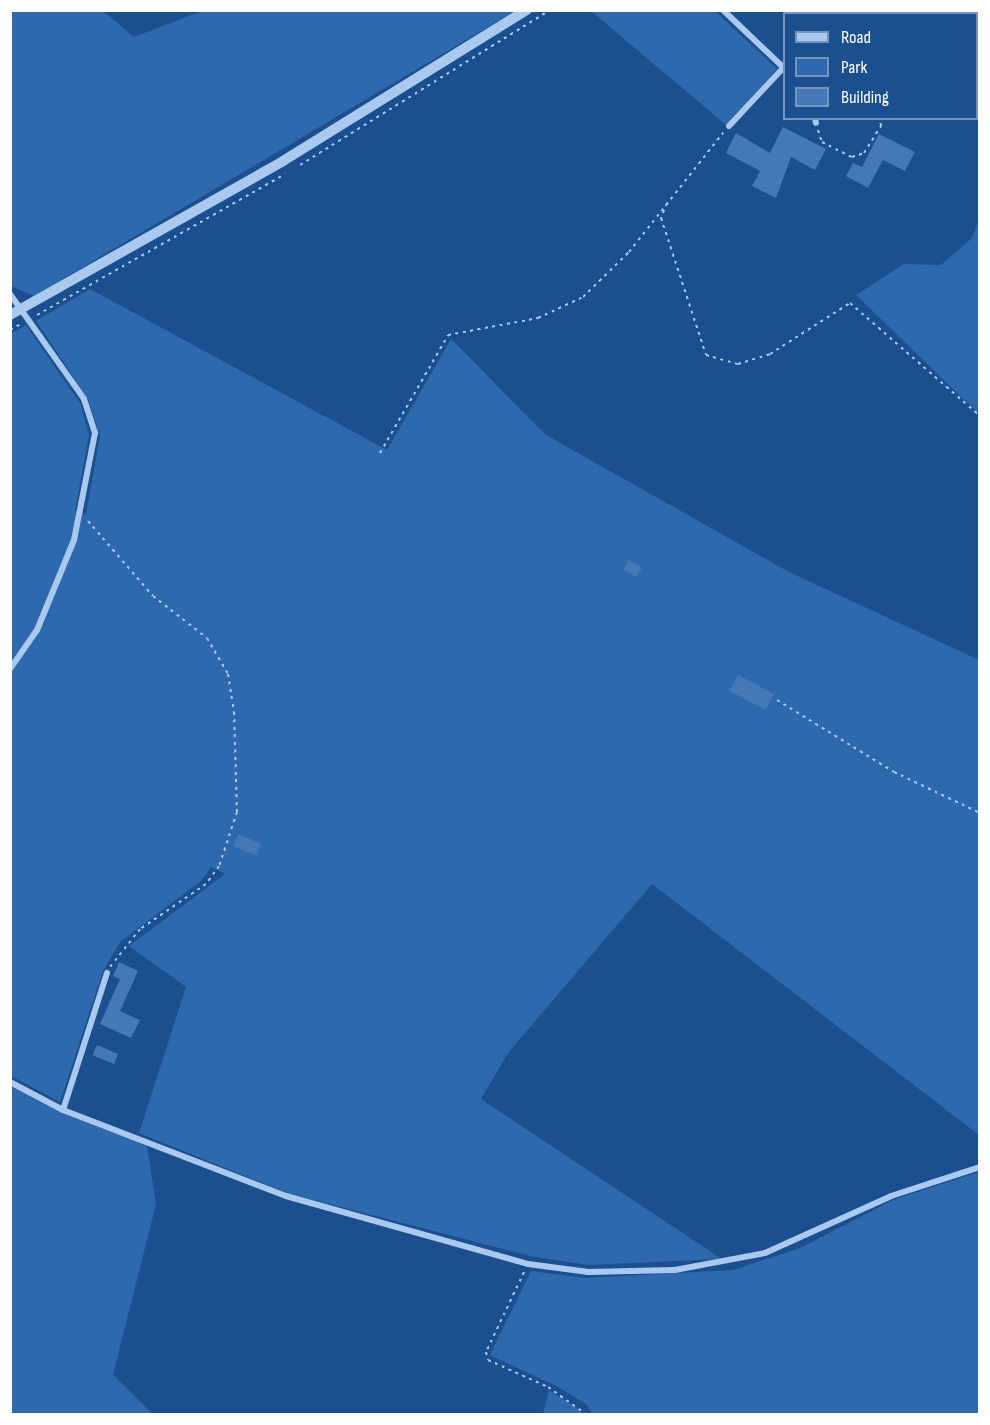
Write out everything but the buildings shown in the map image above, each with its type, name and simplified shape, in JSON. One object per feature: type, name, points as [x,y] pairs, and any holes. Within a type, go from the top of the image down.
[{"type":"street","points":[[10,315],[283,161],[527,10]]},
{"type":"street","points":[[723,10],[783,67]]},
{"type":"street","points":[[729,126],[783,69]]},
{"type":"street","points":[[10,294],[23,308],[92,418],[93,452],[82,515],[36,630],[10,669]]},
{"type":"street","points":[[63,1110],[107,973]]},
{"type":"street","points":[[10,1082],[63,1110],[286,1196],[528,1264],[631,1272],[720,1265],[765,1253],[882,1199],[980,1167]]},
{"type":"path","points":[[816,121],[822,142],[852,157],[864,153],[882,126],[880,120]]},
{"type":"path","points":[[380,453],[448,335],[538,318],[583,297],[629,252],[669,197],[729,126]]},
{"type":"path","points":[[669,197],[661,218],[706,355],[738,364],[770,354],[850,303],[980,416]]},
{"type":"path","points":[[82,515],[153,596],[207,638],[228,674],[234,712],[237,812],[219,866],[206,884],[140,929],[107,973]]},
{"type":"path","points":[[777,700],[894,771],[980,813]]},
{"type":"path","points":[[528,1264],[486,1352],[488,1360],[548,1387],[586,1414]]},
{"type":"green space","points":[[11,11],[103,11],[134,37],[202,11],[515,11],[34,296],[11,286]]},
{"type":"green space","points":[[591,11],[715,11],[777,69],[726,125]]},
{"type":"green space","points":[[979,219],[979,414],[856,295],[904,264],[941,265],[972,238]]},
{"type":"green space","points":[[90,289],[387,450],[451,339],[546,435],[789,572],[979,660],[979,1135],[652,884],[508,1053],[481,1099],[722,1259],[588,1265],[530,1256],[287,1193],[139,1133],[186,987],[129,946],[225,874],[211,867],[201,881],[120,942],[103,971],[60,1102],[11,1076],[10,334],[26,325],[80,403],[89,435],[75,511],[86,514],[100,436],[88,399],[36,321]]},
{"type":"green space","points":[[10,1086],[147,1146],[156,1204],[113,1375],[153,1414],[11,1414]]},
{"type":"green space","points":[[979,1172],[979,1414],[592,1414],[586,1404],[558,1387],[490,1355],[531,1271],[586,1278],[733,1270],[800,1248],[893,1200]]},
{"type":"green space","points":[[549,1390],[579,1409],[582,1414],[543,1414]]}]
